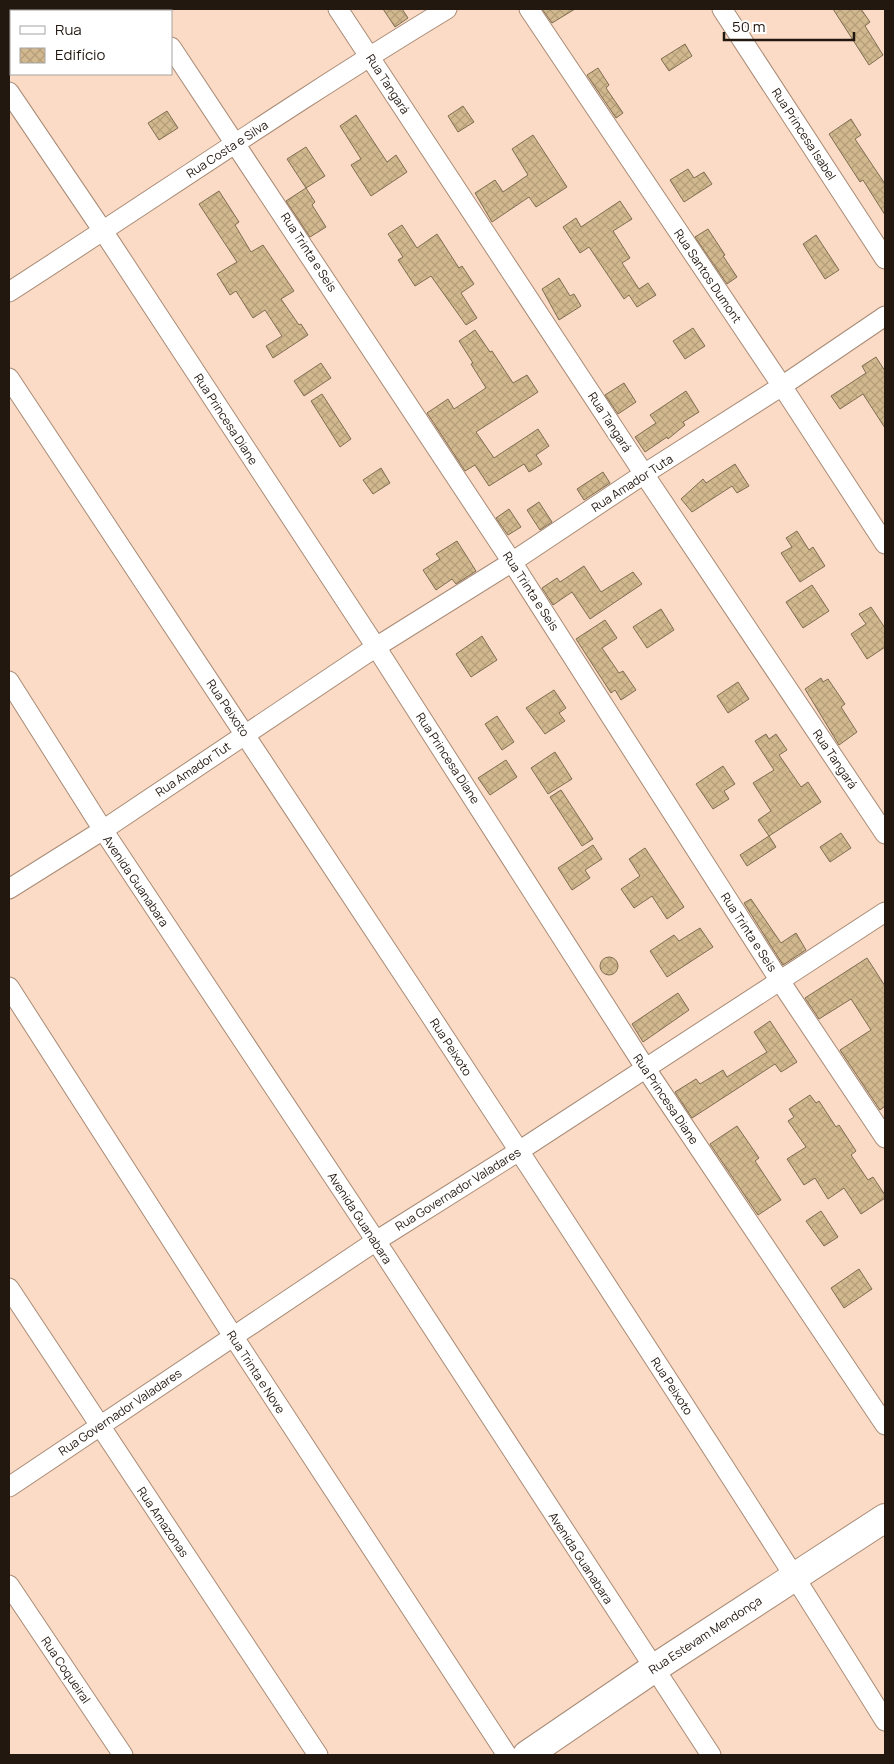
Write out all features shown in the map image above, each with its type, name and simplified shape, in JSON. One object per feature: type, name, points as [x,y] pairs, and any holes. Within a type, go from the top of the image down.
[{"type":"street","name":"Rua Tangará","points":[[338,9],[644,474],[885,834]]},
{"type":"street","name":"Rua Costa e Silva","points":[[9,292],[369,56],[447,9]]},
{"type":"street","name":"Rua Santos Dumont","points":[[530,9],[782,386],[885,544]]},
{"type":"street","name":"Rua Princesa Isabel","points":[[722,9],[885,259]]},
{"type":"street","name":"Rua Trinta e Seis","points":[[172,48],[512,562],[780,982],[885,1138]]},
{"type":"street","name":"Rua Princesa Diane","points":[[9,92],[103,231],[376,646],[646,1069],[885,1425]]},
{"type":"street","name":"Rua Amador Tuta","points":[[376,646],[512,562],[644,474],[782,386],[885,316]]},
{"type":"street","name":"Rua Peixoto","points":[[9,378],[246,734],[519,1151],[795,1575],[885,1721]]},
{"type":"street","name":"Rua Amador Tut","points":[[9,889],[102,830],[376,646]]},
{"type":"street","name":"Avenida Guanabara","points":[[9,682],[102,830],[376,1241],[653,1669],[711,1755]]},
{"type":"street","name":"Rua Governador Valadares","points":[[9,1487],[376,1241],[646,1069],[885,912]]},
{"type":"street","name":"Rua Trinta e Nove","points":[[9,987],[232,1336],[507,1755]]},
{"type":"street","name":"Rua Amazonas","points":[[9,1288],[318,1755]]},
{"type":"street","name":"Rua Estevam Mendonça","points":[[527,1755],[653,1669],[885,1518]]},
{"type":"street","name":"Rua Coqueiral","points":[[9,1585],[123,1755]]},
{"type":"building","points":[[383,9],[402,9],[408,18],[395,27]]},
{"type":"building","points":[[542,9],[575,9],[552,23]]},
{"type":"building","points":[[833,9],[861,9],[870,22],[865,26],[883,55],[869,65]]},
{"type":"building","points":[[685,44],[692,56],[669,71],[661,59]]},
{"type":"building","points":[[598,68],[609,85],[606,88],[623,113],[616,118],[587,75]]},
{"type":"building","points":[[463,106],[474,122],[458,132],[448,116]]},
{"type":"building","points":[[167,111],[178,128],[159,140],[148,123]]},
{"type":"building","points":[[356,115],[387,162],[396,155],[407,172],[371,196],[351,165],[361,159],[340,126]]},
{"type":"building","points":[[851,119],[861,135],[855,139],[885,184],[885,215],[863,180],[860,182],[829,134]]},
{"type":"building","points":[[533,135],[567,187],[536,207],[529,197],[492,222],[475,193],[495,180],[503,192],[528,175],[512,149]]},
{"type":"building","points":[[306,147],[325,176],[306,188],[287,159]]},
{"type":"building","points":[[688,169],[694,178],[704,172],[712,184],[684,202],[670,180]]},
{"type":"building","points":[[306,188],[315,202],[312,205],[326,227],[310,237],[286,201]]},
{"type":"building","points":[[219,191],[239,222],[235,225],[251,252],[263,245],[294,291],[281,299],[308,335],[273,358],[266,346],[282,336],[265,310],[253,318],[236,291],[230,295],[217,274],[237,262],[199,204]]},
{"type":"building","points":[[620,201],[632,219],[613,231],[630,258],[622,263],[639,289],[648,283],[656,295],[637,307],[629,295],[624,299],[589,247],[580,253],[563,227],[576,218],[581,227]]},
{"type":"building","points":[[402,225],[417,248],[437,234],[459,268],[462,266],[474,284],[461,293],[477,318],[466,325],[431,276],[415,286],[398,260],[403,257],[388,234]]},
{"type":"building","points":[[708,229],[737,277],[727,284],[695,237]]},
{"type":"building","points":[[816,235],[839,270],[825,279],[803,244]]},
{"type":"building","points":[[559,278],[570,296],[574,294],[581,306],[559,320],[542,289]]},
{"type":"building","points":[[693,328],[705,346],[685,359],[673,341]]},
{"type":"building","points":[[475,330],[490,352],[492,351],[513,383],[527,375],[538,392],[476,432],[494,458],[538,429],[549,446],[536,455],[542,464],[529,472],[524,464],[489,486],[475,465],[465,471],[427,413],[448,399],[454,409],[486,388],[459,341]]},
{"type":"building","points":[[876,357],[885,371],[885,428],[863,394],[840,409],[831,396],[866,373],[862,366]]},
{"type":"building","points":[[321,363],[331,378],[304,396],[294,381]]},
{"type":"building","points":[[624,383],[636,402],[618,414],[605,395]]},
{"type":"building","points":[[686,391],[699,412],[683,422],[685,425],[668,439],[667,437],[645,452],[635,437],[656,423],[650,415]]},
{"type":"building","points":[[322,394],[351,439],[340,447],[311,401]]},
{"type":"building","points":[[735,464],[749,486],[737,493],[732,486],[692,512],[681,499],[703,479],[706,483]]},
{"type":"building","points":[[381,468],[390,483],[373,494],[363,480]]},
{"type":"building","points":[[603,472],[610,483],[584,500],[577,489]]},
{"type":"building","points":[[539,502],[552,522],[540,530],[527,510]]},
{"type":"building","points":[[509,509],[521,527],[508,535],[496,518]]},
{"type":"building","points":[[797,531],[809,550],[813,547],[825,566],[800,582],[781,553],[792,547],[786,538]]},
{"type":"building","points":[[457,541],[476,571],[456,584],[452,579],[436,590],[423,570],[440,559],[436,554]]},
{"type":"building","points":[[584,566],[601,592],[633,572],[642,584],[590,619],[572,592],[553,605],[542,588],[557,578],[560,582]]},
{"type":"building","points":[[812,585],[829,611],[803,628],[786,602]]},
{"type":"building","points":[[871,607],[885,628],[885,647],[867,659],[851,634],[866,624],[859,614]]},
{"type":"building","points":[[661,609],[674,630],[647,648],[633,627]]},
{"type":"building","points":[[605,620],[617,638],[602,648],[619,673],[623,671],[636,690],[621,700],[615,690],[611,693],[576,639]]},
{"type":"building","points":[[482,636],[497,660],[471,677],[456,654]]},
{"type":"building","points":[[821,678],[823,682],[828,679],[845,704],[841,707],[857,732],[839,745],[805,689]]},
{"type":"building","points":[[738,682],[749,699],[728,713],[717,696]]},
{"type":"building","points":[[554,690],[566,708],[559,713],[565,721],[545,734],[526,708]]},
{"type":"building","points":[[497,716],[514,742],[502,750],[485,724]]},
{"type":"building","points":[[766,734],[769,739],[776,734],[787,750],[779,755],[801,787],[808,782],[821,802],[769,836],[758,820],[771,811],[753,783],[774,770],[755,741]]},
{"type":"building","points":[[555,752],[572,779],[548,794],[531,768]]},
{"type":"building","points":[[506,760],[517,777],[490,795],[478,778]]},
{"type":"building","points":[[723,766],[735,784],[724,791],[729,799],[713,809],[696,784]]},
{"type":"building","points":[[561,790],[593,839],[582,846],[550,797]]},
{"type":"building","points":[[841,833],[851,848],[830,862],[820,847]]},
{"type":"building","points":[[769,836],[776,847],[747,866],[740,855]]},
{"type":"building","points":[[593,845],[602,859],[585,870],[590,878],[572,890],[558,868]]},
{"type":"building","points":[[645,848],[684,907],[667,919],[652,896],[634,908],[621,889],[640,876],[629,859]]},
{"type":"building","points":[[751,899],[781,943],[796,933],[806,950],[783,965],[744,903]]},
{"type":"building","points":[[700,928],[713,947],[667,977],[650,951],[674,935],[679,941]]},
{"type":"building","points":[[605,957],[613,957],[618,962],[616,973],[605,975],[600,970],[600,962]]},
{"type":"building","points":[[867,958],[885,986],[885,1106],[880,1110],[840,1050],[871,1030],[851,999],[819,1019],[805,998]]},
{"type":"building","points":[[678,993],[689,1010],[643,1042],[632,1024]]},
{"type":"building","points":[[770,1021],[797,1062],[781,1072],[775,1064],[692,1118],[675,1092],[696,1079],[700,1084],[723,1070],[727,1077],[767,1052],[754,1032]]},
{"type":"building","points":[[810,1095],[816,1103],[819,1101],[836,1127],[839,1125],[856,1151],[851,1155],[868,1180],[873,1177],[885,1195],[885,1198],[861,1214],[844,1188],[828,1199],[815,1178],[804,1185],[787,1159],[806,1147],[788,1121],[794,1117],[789,1109]]},
{"type":"building","points":[[737,1126],[759,1158],[755,1161],[781,1200],[758,1215],[710,1144]]},
{"type":"building","points":[[821,1211],[838,1237],[824,1246],[806,1221]]},
{"type":"building","points":[[859,1269],[872,1289],[844,1308],[831,1288]]}]
